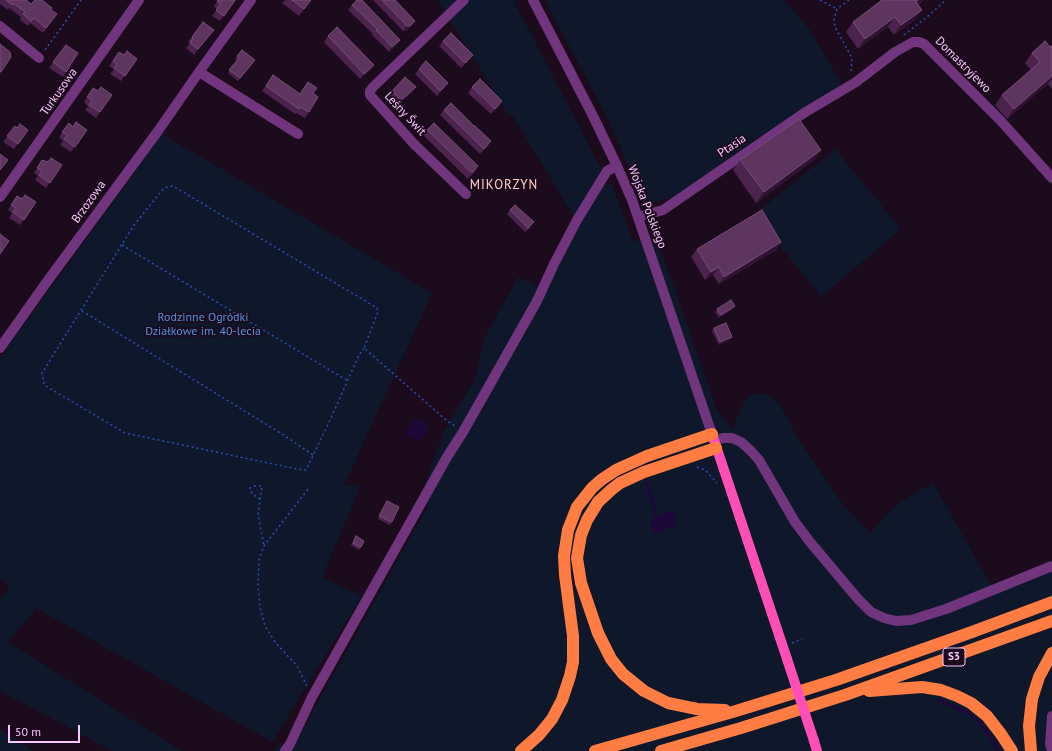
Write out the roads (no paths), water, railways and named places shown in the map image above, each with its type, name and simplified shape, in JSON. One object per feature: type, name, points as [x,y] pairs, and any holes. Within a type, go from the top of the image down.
[{"type":"highway","points":[[714,441],[620,483],[611,490],[598,502],[586,520],[579,543],[578,566],[586,597],[603,644],[617,667],[630,681],[652,696],[668,703],[680,706],[714,710],[752,706]]},
{"type":"highway","points":[[521,751],[539,735],[552,719],[562,700],[570,676],[573,662],[573,636],[564,556],[568,530],[578,507],[592,488],[616,470],[647,456],[714,441]]},
{"type":"highway","name":"S3","points":[[595,751],[752,706],[836,680],[1052,602]]},
{"type":"highway","name":"S3","points":[[661,751],[856,692],[1052,621]]},
{"type":"highway","points":[[1031,751],[1029,726],[1032,699],[1038,677],[1052,653]]},
{"type":"highway","points":[[856,692],[922,687],[936,689],[952,694],[971,703],[987,716],[1012,751]]},
{"type":"main road","points":[[714,441],[815,746]]},
{"type":"street","name":"Turkusowa","points":[[0,197],[139,0]]},
{"type":"street","name":"Brzozowa","points":[[0,348],[55,270],[158,131],[251,0]]},
{"type":"street","name":"Leśny Świt","points":[[464,0],[432,28],[421,46],[386,70],[370,91],[370,95],[414,144],[466,194]]},
{"type":"street","name":"Wojska Polskiego","points":[[533,0],[593,116],[617,166],[638,217],[714,441]]},
{"type":"street","points":[[0,26],[39,58]]},
{"type":"street","name":"Domastryjewo","points":[[839,91],[856,82],[895,52],[913,42],[924,44],[1000,120],[1052,178]]},
{"type":"street","points":[[199,72],[298,134]]},
{"type":"street","name":"Ptasia","points":[[638,217],[663,210],[791,122],[839,91]]},
{"type":"street","points":[[285,751],[290,744],[312,697],[537,301],[577,220],[607,171],[617,166]]},
{"type":"street","points":[[714,441],[723,438],[732,438],[741,442],[752,450],[795,522],[810,542],[858,599],[871,612],[884,618],[896,621],[911,620],[946,609],[1052,566]]},
{"type":"street","points":[[1052,716],[1050,744],[1052,750]]},
{"type":"waterway","points":[[646,483],[657,517]]},
{"type":"waterway","points":[[938,700],[966,712],[978,721],[999,751]]},
{"type":"district","name":"MIKORZYN","points":[[504,185]]},
{"type":"park label","name":"Rodzinne Ogródki Działkowe im. 40-lecia","points":[[203,325]]}]
